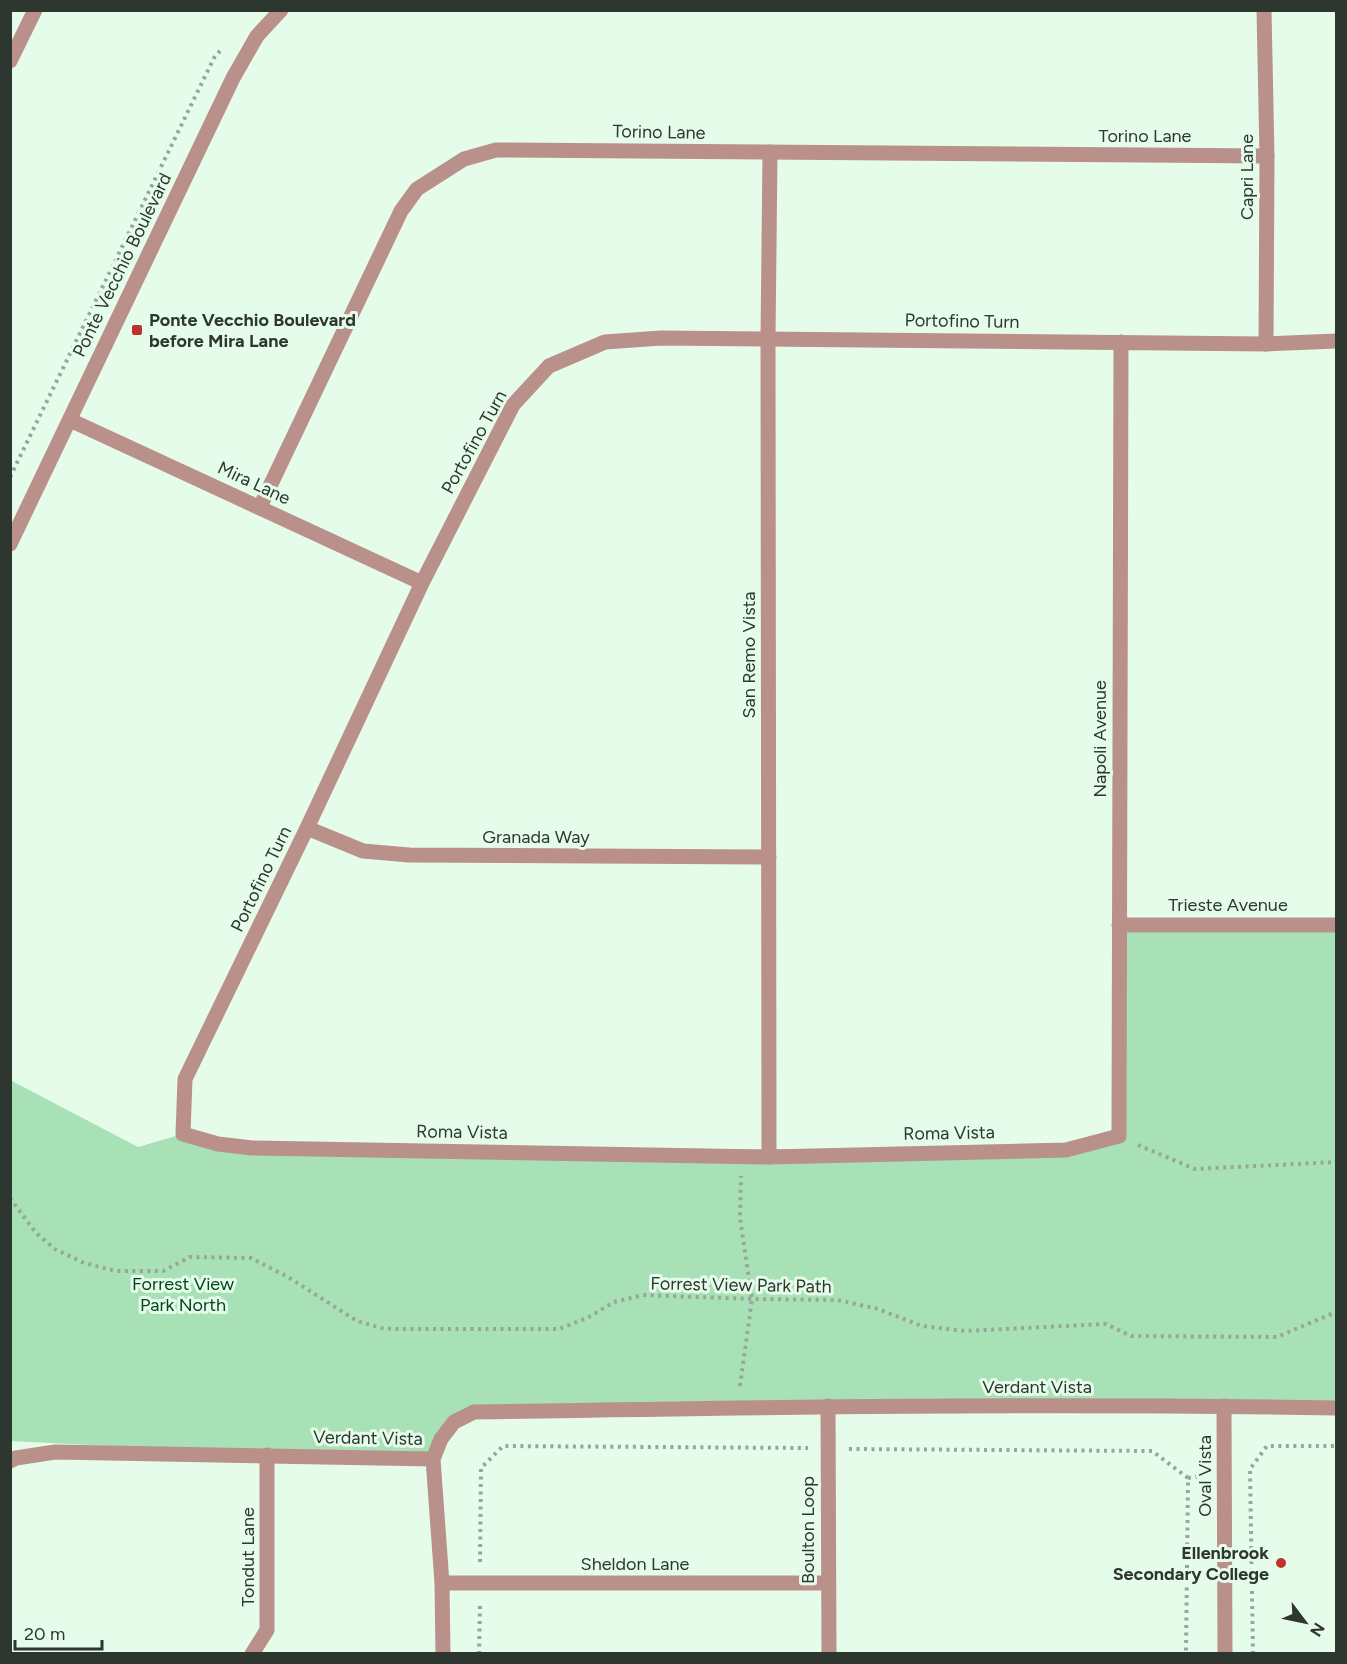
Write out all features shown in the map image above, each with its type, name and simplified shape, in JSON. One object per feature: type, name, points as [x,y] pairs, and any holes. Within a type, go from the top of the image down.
[{"type":"street","points":[[10,61],[35,10]]},
{"type":"street","name":"Ponte Vecchio Boulevard","points":[[10,544],[233,78],[257,36],[281,10]]},
{"type":"street","name":"Capri Lane","points":[[1264,10],[1267,156],[1266,344]]},
{"type":"street","name":"Torino Lane","points":[[260,507],[401,211],[417,189],[464,159],[496,150],[1267,156]]},
{"type":"street","name":"San Remo Vista","points":[[769,1157],[768,339],[770,152]]},
{"type":"street","name":"Portofino Turn","points":[[183,1134],[185,1079],[307,828],[422,583],[513,405],[549,366],[605,342],[661,338],[1266,344],[1336,341]]},
{"type":"street","name":"Napoli Avenue","points":[[1119,1136],[1121,342]]},
{"type":"street","name":"Mira Lane","points":[[70,420],[422,583]]},
{"type":"street","name":"Granada Way","points":[[307,828],[363,851],[409,855],[769,857]]},
{"type":"street","name":"Trieste Avenue","points":[[1119,925],[1336,925]]},
{"type":"street","name":"Roma Vista","points":[[183,1134],[218,1144],[252,1148],[769,1157],[1066,1150],[1119,1136]]},
{"type":"street","name":"Verdant Vista","points":[[10,1461],[56,1452],[433,1459],[441,1439],[454,1422],[474,1412],[828,1406],[1336,1408]]},
{"type":"street","name":"Boulton Loop","points":[[828,1406],[829,1653]]},
{"type":"street","name":"Oval Vista","points":[[1224,1406],[1225,1653]]},
{"type":"street","name":"Tondut Lane","points":[[252,1653],[267,1630],[267,1455]]},
{"type":"street","points":[[433,1459],[442,1583],[443,1653]]},
{"type":"street","name":"Sheldon Lane","points":[[442,1583],[828,1583]]},
{"type":"path","points":[[10,477],[215,56],[226,44]]},
{"type":"path","points":[[1119,1136],[1195,1169],[1336,1162]]},
{"type":"path","points":[[737,1408],[752,1299],[740,1218],[742,1156]]},
{"type":"path","name":"Forrest View Park Path","points":[[10,1198],[36,1233],[55,1249],[84,1263],[116,1271],[163,1271],[190,1257],[251,1258],[288,1277],[357,1321],[381,1328],[559,1329],[586,1318],[614,1302],[643,1295],[838,1300],[878,1309],[922,1326],[965,1331],[1107,1324],[1131,1336],[1277,1337],[1336,1312]]},
{"type":"path","points":[[1253,1653],[1250,1469],[1267,1446],[1336,1446]]},
{"type":"green space","name":"Forrest View Park North","points":[[1119,925],[1336,925],[1336,1408],[474,1412],[454,1422],[433,1459],[285,1455],[11,1441],[10,1080],[138,1147],[183,1134],[252,1148],[1066,1150],[1119,1136]]},
{"type":"place","name":"Ponte Vecchio Boulevard before Mira Lane","points":[[137,330]]},
{"type":"place","name":"Ellenbrook Secondary College","points":[[1281,1563]]}]
